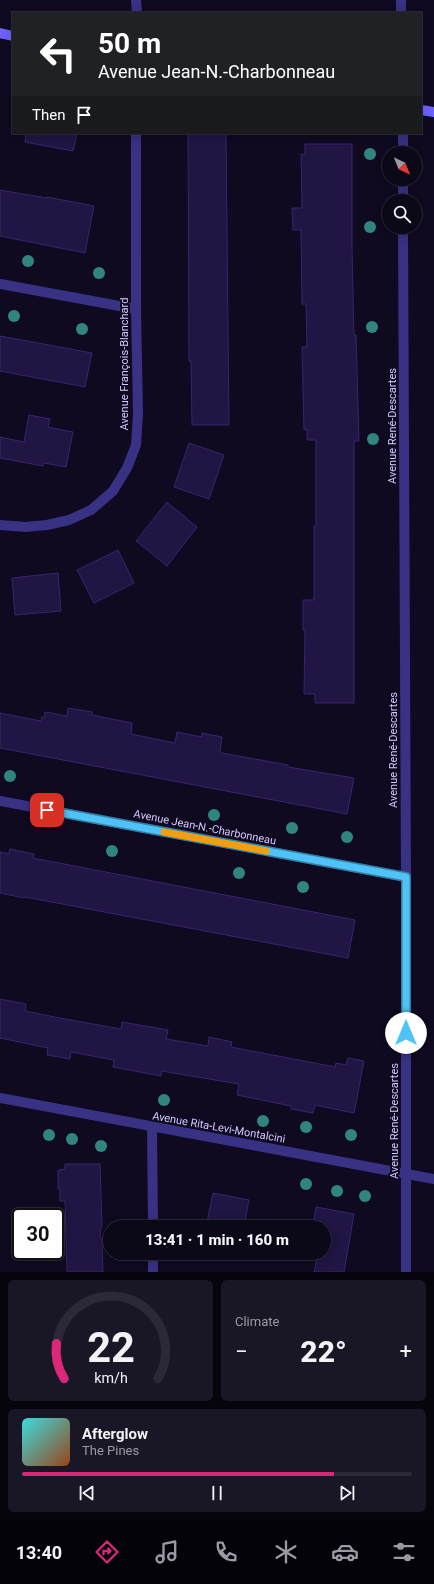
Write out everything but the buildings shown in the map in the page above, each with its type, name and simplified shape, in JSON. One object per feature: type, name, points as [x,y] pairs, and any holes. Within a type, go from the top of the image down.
[{"type":"street","points":[[136,0],[136,12]]},
{"type":"street","points":[[401,0],[401,12]]},
{"type":"street","points":[[0,33],[12,36]]},
{"type":"street","points":[[422,110],[434,112]]},
{"type":"street","name":"Avenue François-Blanchard","points":[[0,525],[25,527],[47,525],[69,520],[91,510],[113,491],[127,468],[136,446],[138,413],[136,309],[136,134]]},
{"type":"street","points":[[403,134],[403,146]]},
{"type":"street","name":"Avenue René-Descartes","points":[[403,234],[406,1272]]},
{"type":"street","points":[[0,284],[136,309]]},
{"type":"street","name":"Avenue Jean-N.-Charbonneau","points":[[0,801],[406,877]]},
{"type":"street","name":"Avenue Rita-Levi-Montalcini","points":[[0,1098],[434,1179]]},
{"type":"street","points":[[152,1127],[153,1220]]},
{"type":"street","points":[[153,1260],[153,1272]]},
{"type":"slow traffic","points":[[164,832],[266,851]]},
{"type":"route","points":[[47,810],[406,877],[406,1033]]}]
